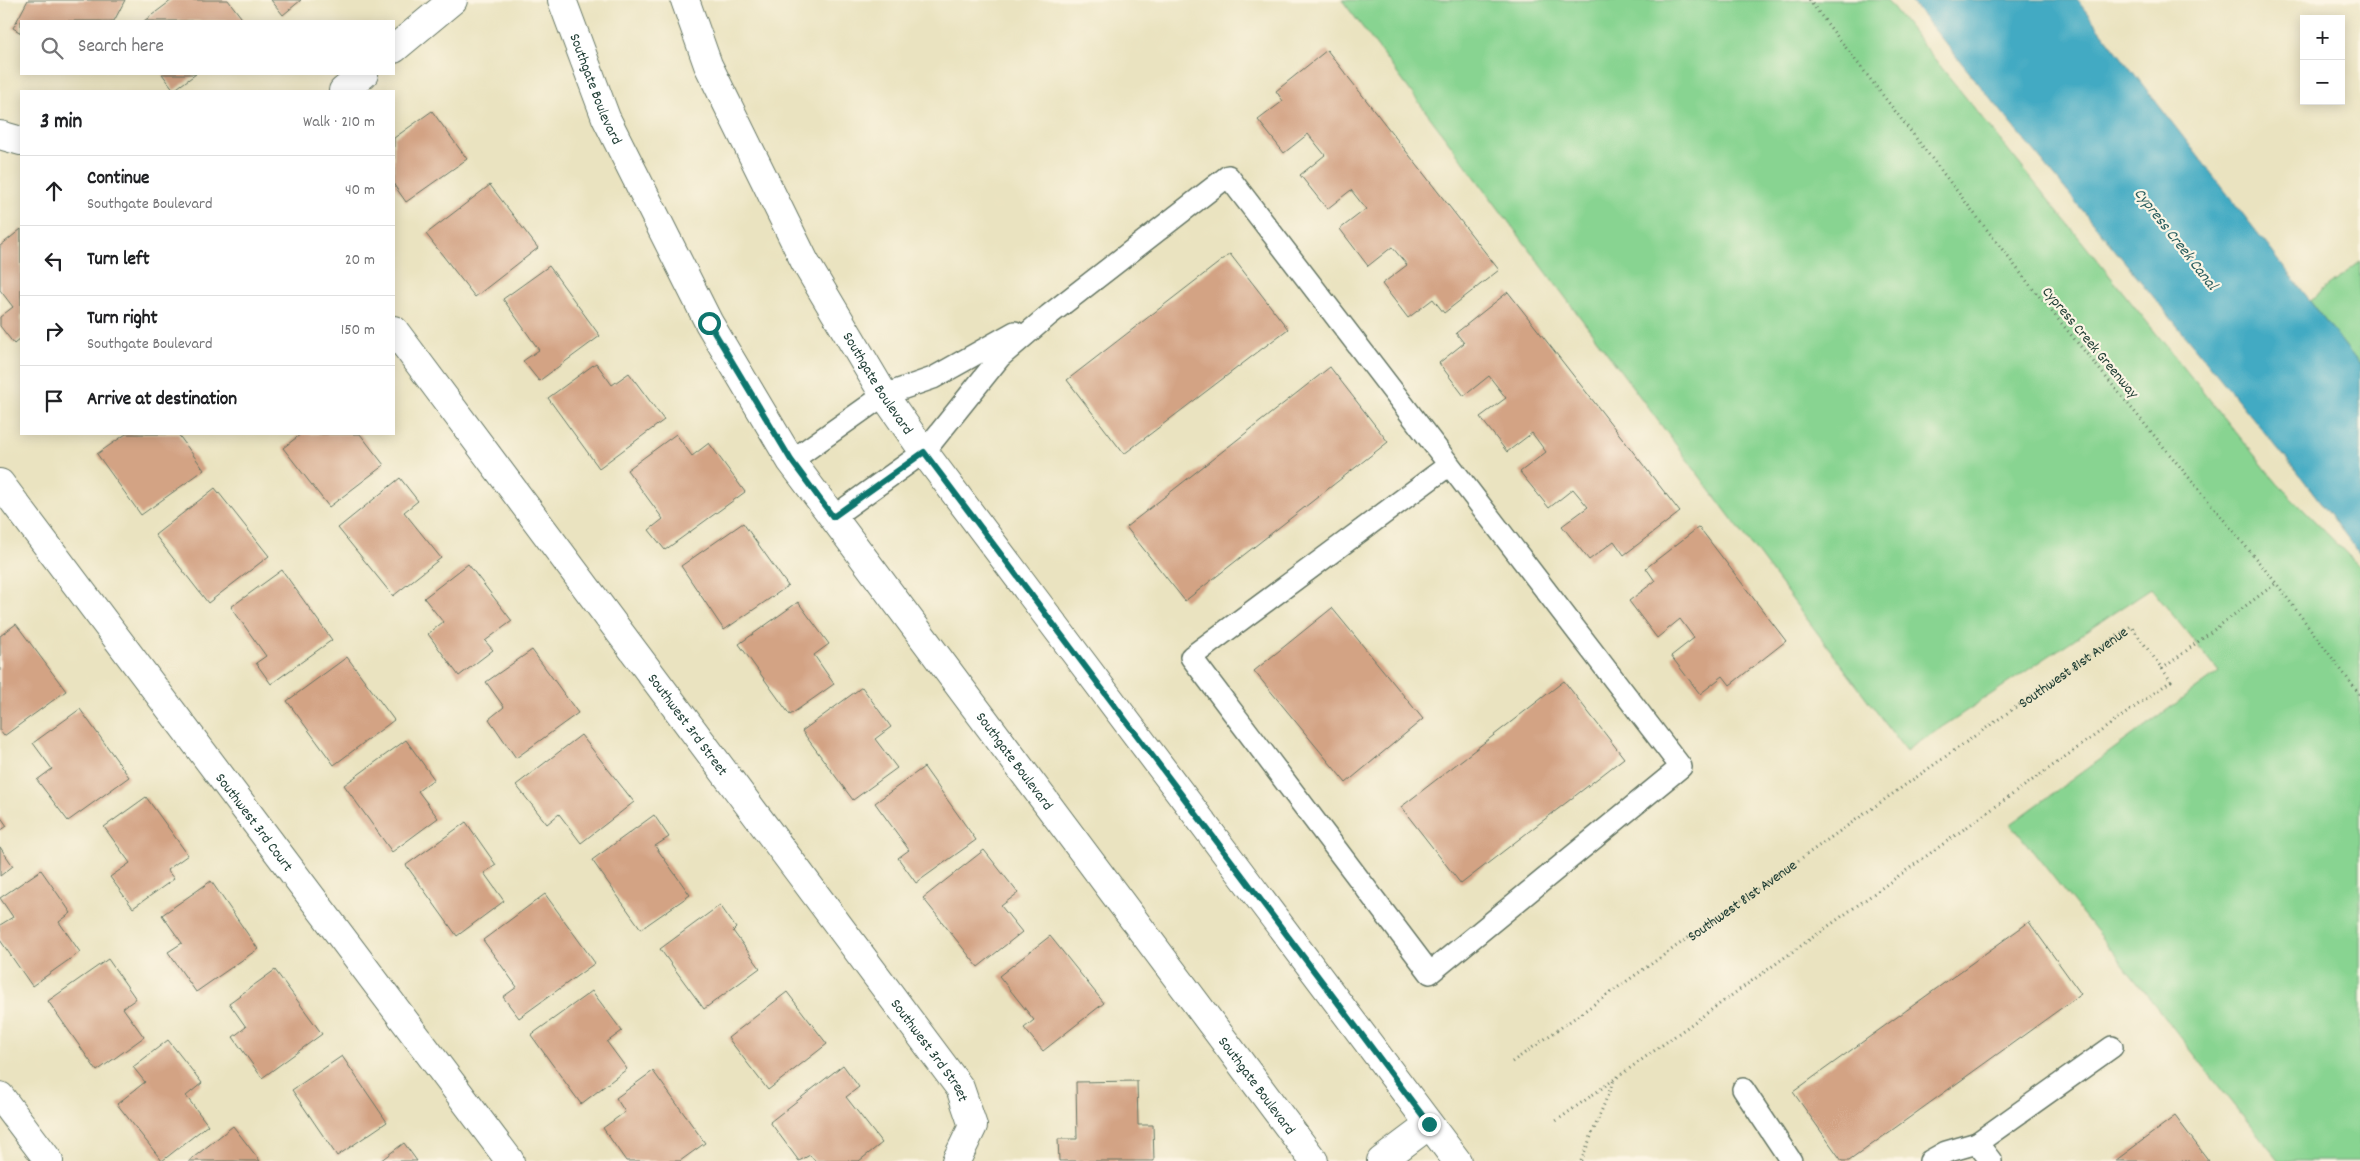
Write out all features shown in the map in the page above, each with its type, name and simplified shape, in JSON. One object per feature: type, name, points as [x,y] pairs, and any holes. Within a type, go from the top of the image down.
[{"type":"main road","points":[[395,48],[452,0]]},
{"type":"main road","name":"Southgate Boulevard","points":[[562,0],[606,118],[709,323],[791,460],[1314,1161]]},
{"type":"main road","name":"Southgate Boulevard","points":[[686,0],[708,65],[805,262],[884,395],[924,452],[1457,1161]]},
{"type":"main road","points":[[344,90],[363,75]]},
{"type":"main road","points":[[0,135],[20,140]]},
{"type":"main road","name":"Southwest 3rd Street","points":[[395,331],[960,1088],[973,1126],[956,1161]]},
{"type":"main road","name":"Southwest 3rd Court","points":[[0,483],[510,1161]]},
{"type":"main road","points":[[0,1096],[48,1161]]},
{"type":"main road","points":[[1381,1161],[1429,1124]]},
{"type":"lane","points":[[833,517],[924,452],[1000,357],[1049,315],[1228,176],[1681,767],[1430,973],[1190,657],[1449,465]]},
{"type":"lane","points":[[791,460],[884,395],[933,378],[986,347],[1049,315]]},
{"type":"lane","points":[[1930,1161],[1946,1152],[1977,1143],[2112,1047]]},
{"type":"lane","points":[[1743,1089],[1792,1161]]},
{"type":"lane","points":[[1977,1143],[1991,1161]]},
{"type":"path","name":"Cypress Creek Greenway","points":[[1809,0],[2029,284],[2276,583],[2360,695]]},
{"type":"path","points":[[1556,1121],[2171,681],[2162,669],[2276,583]]},
{"type":"path","name":"Southwest 81st Avenue","points":[[1512,1062],[2130,626],[2162,669]]},
{"type":"path","points":[[1582,1161],[1614,1079]]},
{"type":"green space","points":[[1342,0],[1887,0],[2277,483],[2360,567],[2360,1161],[2279,1161],[2011,824],[2219,672],[2151,588],[1906,751]]},
{"type":"green space","points":[[2360,262],[2360,365],[2310,300]]},
{"type":"water","name":"Cypress Creek Canal","points":[[1910,0],[2077,0],[2360,365],[2360,554],[2302,478]]},
{"type":"building","points":[[28,0],[125,0],[115,20],[20,20],[20,32],[13,28]]},
{"type":"building","points":[[172,0],[228,0],[243,20],[145,20]]},
{"type":"building","points":[[271,0],[301,0],[283,15]]},
{"type":"building","points":[[1327,50],[1499,270],[1444,313],[1433,299],[1408,318],[1382,284],[1407,265],[1392,247],[1368,266],[1340,229],[1366,209],[1351,190],[1327,209],[1300,175],[1325,155],[1308,134],[1284,153],[1258,120],[1283,101],[1276,91]]},
{"type":"building","points":[[163,75],[195,75],[174,90]]},
{"type":"building","points":[[432,111],[467,159],[406,202],[395,186],[395,137]]},
{"type":"building","points":[[490,185],[538,248],[475,297],[426,234]]},
{"type":"building","points":[[20,230],[20,339],[14,344],[0,326],[0,317],[13,307],[0,290],[0,246]]},
{"type":"building","points":[[1230,254],[1288,329],[1124,454],[1067,380]]},
{"type":"building","points":[[549,266],[600,336],[539,381],[523,361],[539,350],[503,299]]},
{"type":"building","points":[[1508,292],[1680,512],[1624,555],[1614,541],[1589,560],[1562,526],[1588,507],[1573,489],[1549,508],[1520,472],[1546,452],[1532,433],[1507,452],[1480,417],[1506,398],[1489,376],[1464,396],[1439,363],[1464,343],[1456,333]]},
{"type":"building","points":[[596,363],[612,385],[629,373],[664,420],[599,468],[548,398]]},
{"type":"building","points":[[1330,367],[1388,442],[1185,601],[1126,527]]},
{"type":"building","points":[[676,434],[692,456],[709,443],[745,492],[665,550],[649,530],[663,519],[627,470]]},
{"type":"building","points":[[125,435],[179,435],[204,470],[141,515],[97,454]]},
{"type":"building","points":[[300,435],[361,435],[384,465],[329,507],[283,448]]},
{"type":"building","points":[[400,478],[418,501],[404,512],[441,558],[393,596],[338,528]]},
{"type":"building","points":[[215,488],[269,556],[208,603],[155,535]]},
{"type":"building","points":[[743,523],[788,586],[724,630],[681,566]]},
{"type":"building","points":[[1699,527],[1786,641],[1730,685],[1723,676],[1700,694],[1671,656],[1694,638],[1680,619],[1657,638],[1629,601],[1655,581],[1646,568]]},
{"type":"building","points":[[468,564],[512,621],[485,641],[493,650],[459,676],[428,634],[443,622],[424,598]]},
{"type":"building","points":[[282,570],[332,640],[271,684],[256,663],[266,656],[231,607]]},
{"type":"building","points":[[798,602],[829,644],[814,655],[834,684],[790,715],[739,644]]},
{"type":"building","points":[[1332,608],[1423,719],[1346,783],[1254,671]]},
{"type":"building","points":[[16,624],[66,691],[4,736],[0,731],[0,636]]},
{"type":"building","points":[[532,650],[578,713],[516,758],[489,719],[504,707],[486,682]]},
{"type":"building","points":[[347,657],[394,720],[334,765],[287,701]]},
{"type":"building","points":[[1564,681],[1624,758],[1461,884],[1401,807]]},
{"type":"building","points":[[862,687],[891,727],[875,739],[897,768],[853,800],[802,731]]},
{"type":"building","points":[[80,709],[129,777],[68,821],[37,780],[52,769],[33,743]]},
{"type":"building","points":[[581,735],[634,802],[581,843],[559,814],[547,824],[516,785]]},
{"type":"building","points":[[406,740],[434,779],[418,791],[438,818],[392,852],[344,785]]},
{"type":"building","points":[[924,767],[976,840],[916,883],[898,858],[909,850],[875,803]]},
{"type":"building","points":[[146,797],[188,855],[167,870],[174,879],[133,908],[110,877],[130,863],[104,827]]},
{"type":"building","points":[[654,815],[669,837],[655,846],[690,895],[641,929],[592,860]]},
{"type":"building","points":[[0,816],[7,826],[0,831]]},
{"type":"building","points":[[466,822],[496,865],[484,873],[504,901],[457,936],[406,865]]},
{"type":"building","points":[[0,847],[13,866],[0,876]]},
{"type":"building","points":[[984,850],[1018,893],[1001,906],[1022,932],[978,967],[923,898]]},
{"type":"building","points":[[41,870],[71,913],[59,922],[80,952],[32,986],[0,940],[0,925],[13,917],[0,898]]},
{"type":"building","points":[[211,881],[258,949],[196,992],[168,952],[182,943],[162,915]]},
{"type":"building","points":[[545,894],[595,963],[519,1018],[503,997],[517,987],[483,940]]},
{"type":"building","points":[[720,905],[736,928],[733,931],[760,968],[704,1009],[660,949]]},
{"type":"building","points":[[2029,922],[2081,994],[1849,1161],[1842,1161],[1793,1092]]},
{"type":"building","points":[[1050,936],[1104,1003],[1043,1051],[1024,1028],[1034,1020],[999,976]]},
{"type":"building","points":[[108,959],[136,999],[123,1008],[144,1037],[97,1071],[48,1001]]},
{"type":"building","points":[[275,970],[322,1034],[262,1078],[233,1037],[246,1027],[229,1003]]},
{"type":"building","points":[[592,991],[622,1031],[607,1042],[627,1069],[581,1104],[531,1035]]},
{"type":"building","points":[[787,992],[827,1044],[768,1090],[728,1038]]},
{"type":"building","points":[[168,1040],[202,1083],[186,1096],[208,1125],[162,1161],[117,1104],[145,1082],[133,1067]]},
{"type":"building","points":[[342,1056],[387,1122],[337,1156],[292,1090]]},
{"type":"building","points":[[843,1065],[859,1087],[846,1097],[882,1143],[859,1161],[815,1161],[810,1155],[799,1161],[770,1122]]},
{"type":"building","points":[[653,1071],[705,1143],[680,1161],[626,1161],[603,1128],[625,1112],[616,1098]]},
{"type":"building","points":[[1137,1081],[1138,1125],[1153,1125],[1154,1161],[1059,1161],[1058,1139],[1077,1139],[1076,1082]]},
{"type":"building","points":[[2175,1116],[2209,1161],[2115,1161]]},
{"type":"building","points":[[233,1126],[260,1161],[189,1161]]},
{"type":"building","points":[[404,1143],[417,1161],[380,1161]]},
{"type":"route","points":[[709,323],[791,460],[833,517],[924,452],[1429,1124]]}]
